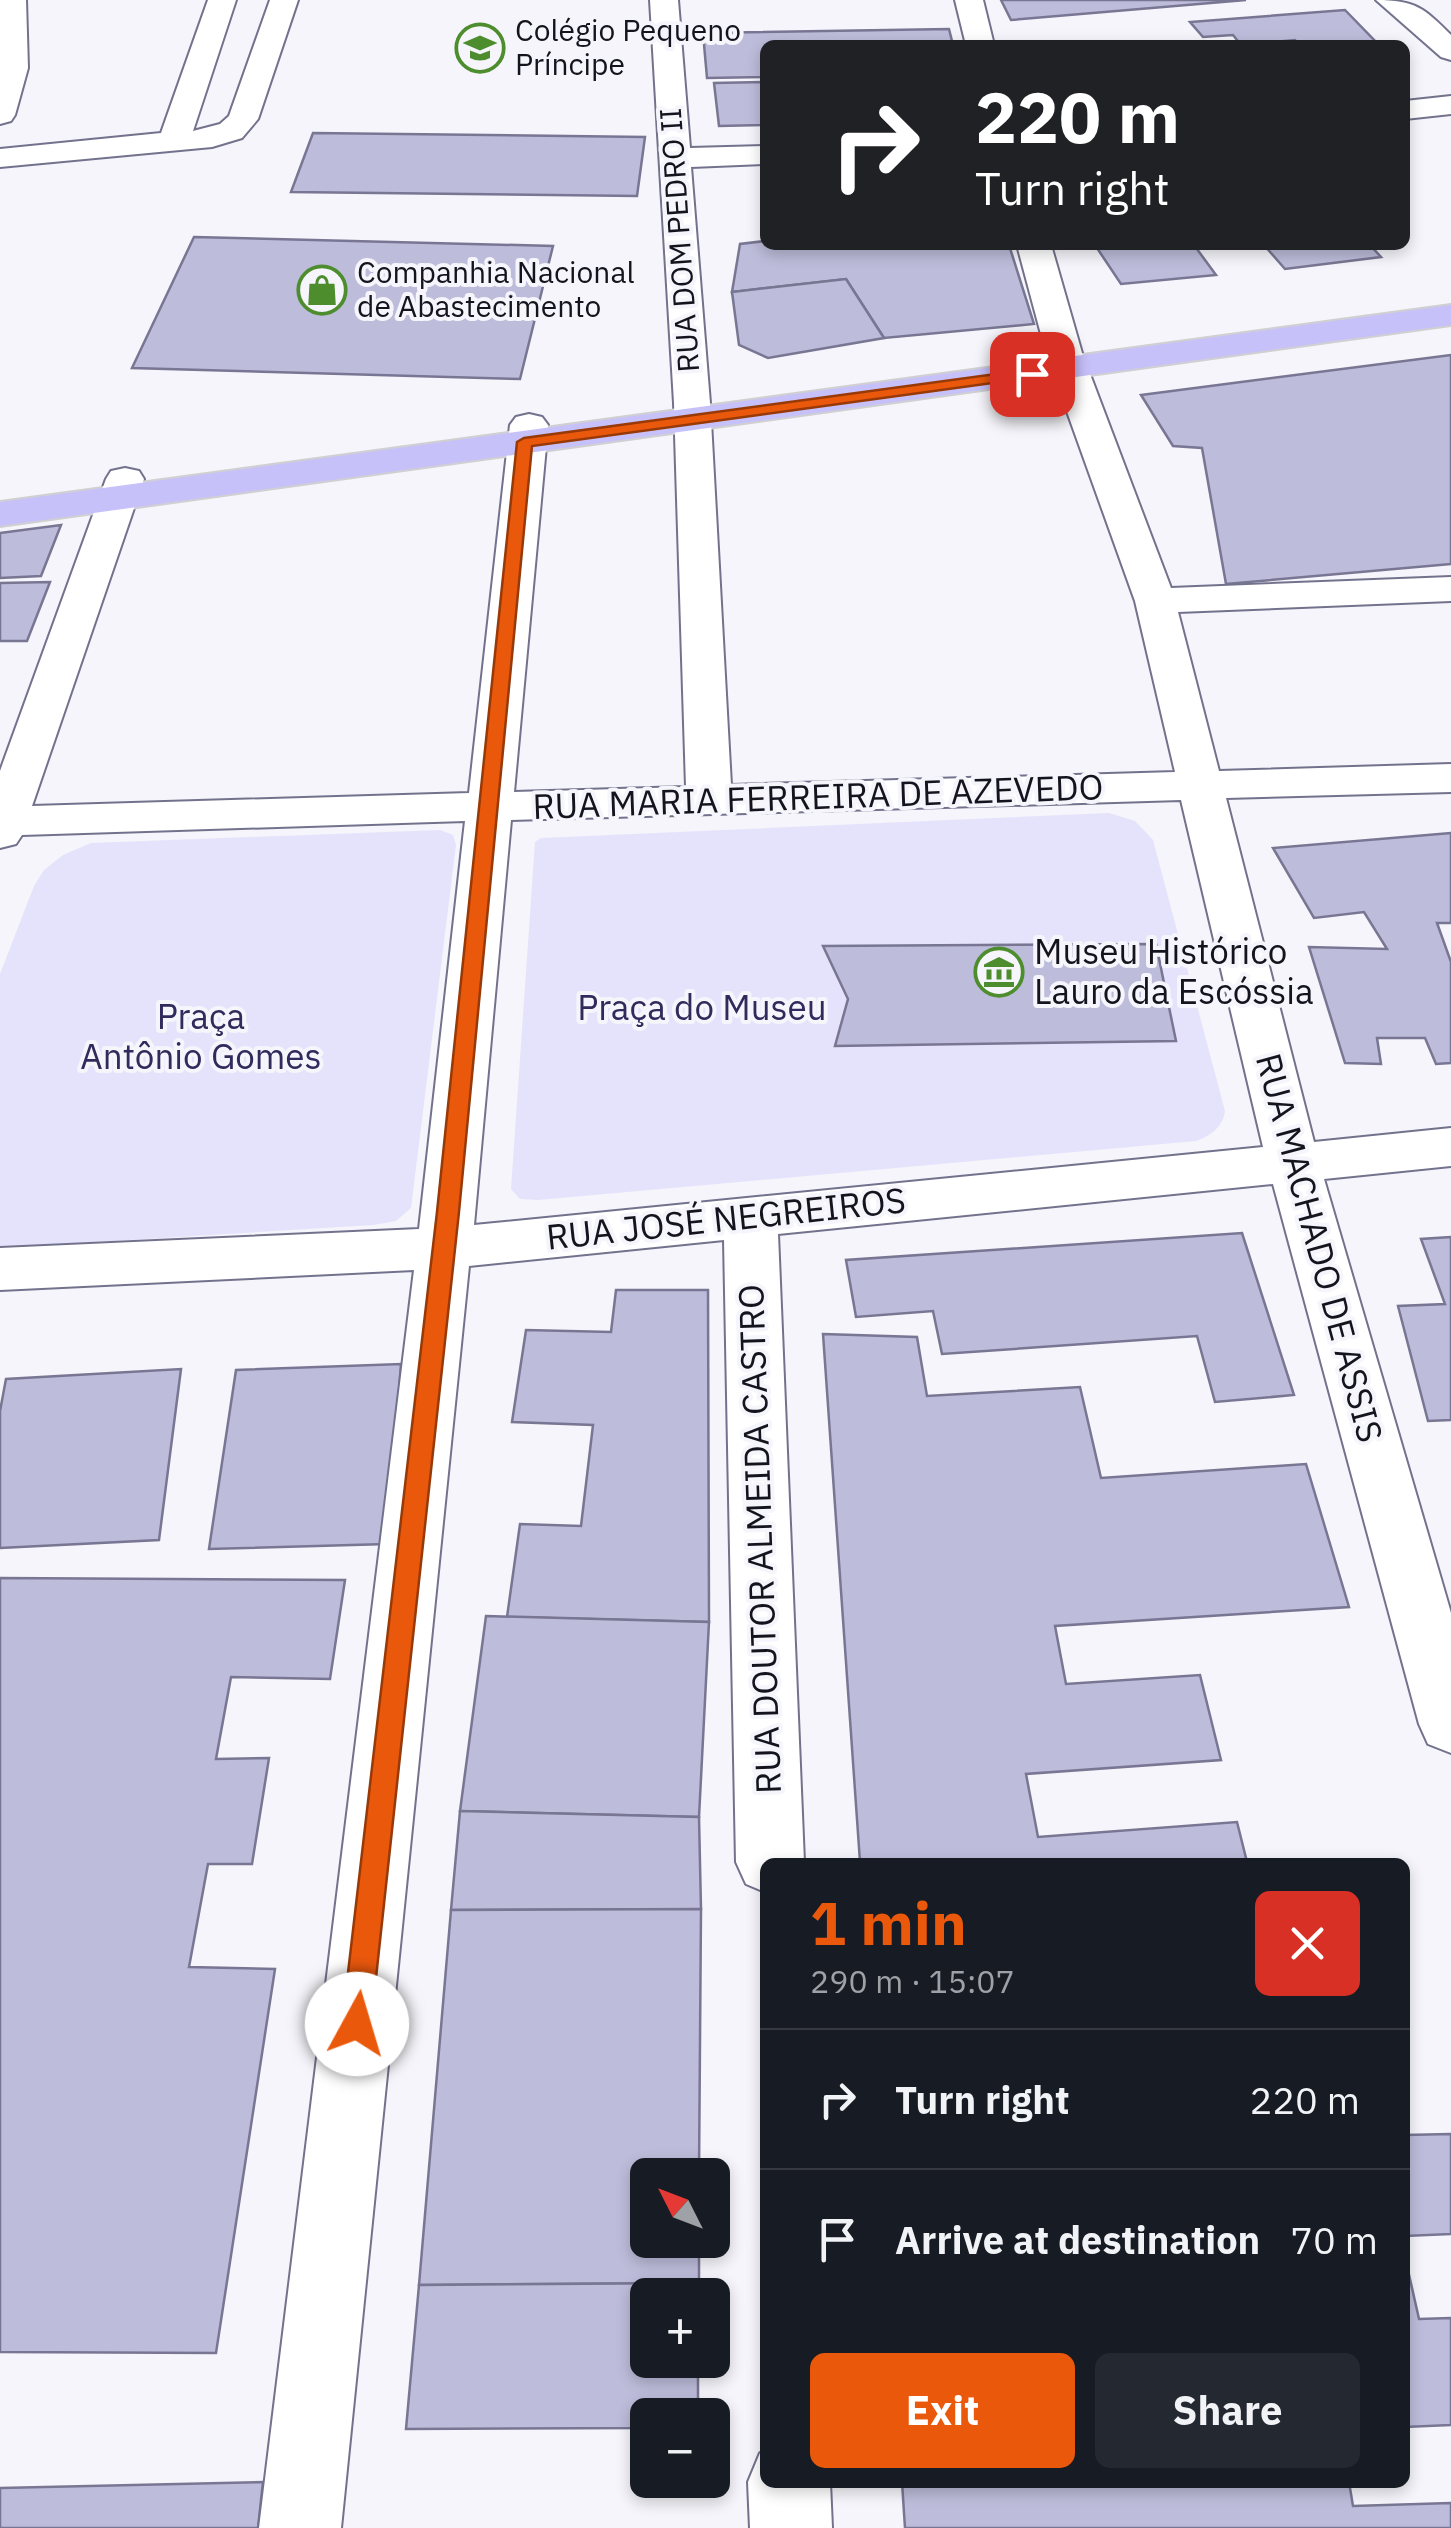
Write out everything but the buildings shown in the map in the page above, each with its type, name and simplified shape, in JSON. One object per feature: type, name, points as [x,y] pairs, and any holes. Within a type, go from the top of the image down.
[{"type":"main road","points":[[1067,361],[1451,298]]},
{"type":"main road","points":[[0,496],[123,488],[1067,361],[1451,314]]},
{"type":"main road","points":[[0,514],[123,488]]},
{"type":"street","points":[[174,141],[222,0]]},
{"type":"street","points":[[0,158],[212,138],[231,131],[243,119],[284,0]]},
{"type":"street","name":"RUA DOM PEDRO II","points":[[664,0],[692,411],[709,801]]},
{"type":"street","points":[[969,0],[979,40]]},
{"type":"street","points":[[1390,0],[1421,21],[1451,51]]},
{"type":"street","points":[[0,115],[14,68],[14,1]]},
{"type":"street","points":[[1410,109],[1451,105]]},
{"type":"street","points":[[673,158],[760,155]]},
{"type":"street","name":"RUA MACHADO DE ASSIS","points":[[1035,250],[1067,361],[1154,601],[1294,1165],[1451,1724]]},
{"type":"street","points":[[300,2528],[444,1248],[527,434]]},
{"type":"street","points":[[2,827],[123,488]]},
{"type":"street","points":[[1154,601],[1451,590]]},
{"type":"street","name":"RUA MARIA FERREIRA DE AZEVEDO","points":[[2,827],[488,807],[1451,778]]},
{"type":"street","name":"RUA JOSÉ NEGREIROS","points":[[0,1269],[444,1248],[1451,1147]]},
{"type":"street","name":"RUA DOUTOR ALMEIDA CASTRO","points":[[750,1216],[770,1858]]},
{"type":"street","points":[[789,2488],[791,2528]]},
{"type":"green space","name":"Praça do Museu","points":[[1109,813],[1135,821],[1153,840],[1225,1111],[1219,1126],[1206,1136],[1196,1141],[538,1200],[520,1199],[511,1189],[535,842],[541,838]]},
{"type":"green space","name":"Praça Antônio Gomes","points":[[440,830],[453,835],[456,845],[411,1208],[396,1221],[373,1225],[0,1248],[0,974],[44,870],[63,855],[91,843]]},
{"type":"place","name":"Colégio Pequeno Príncipe","points":[[480,48]]},
{"type":"place","name":"Companhia Nacional de Abastecimento","points":[[322,290]]},
{"type":"place","name":"Museu Histórico Lauro da Escóssia","points":[[999,972]]},
{"type":"route","points":[[357,2024],[448,1212],[524,442],[1032,374]]}]
